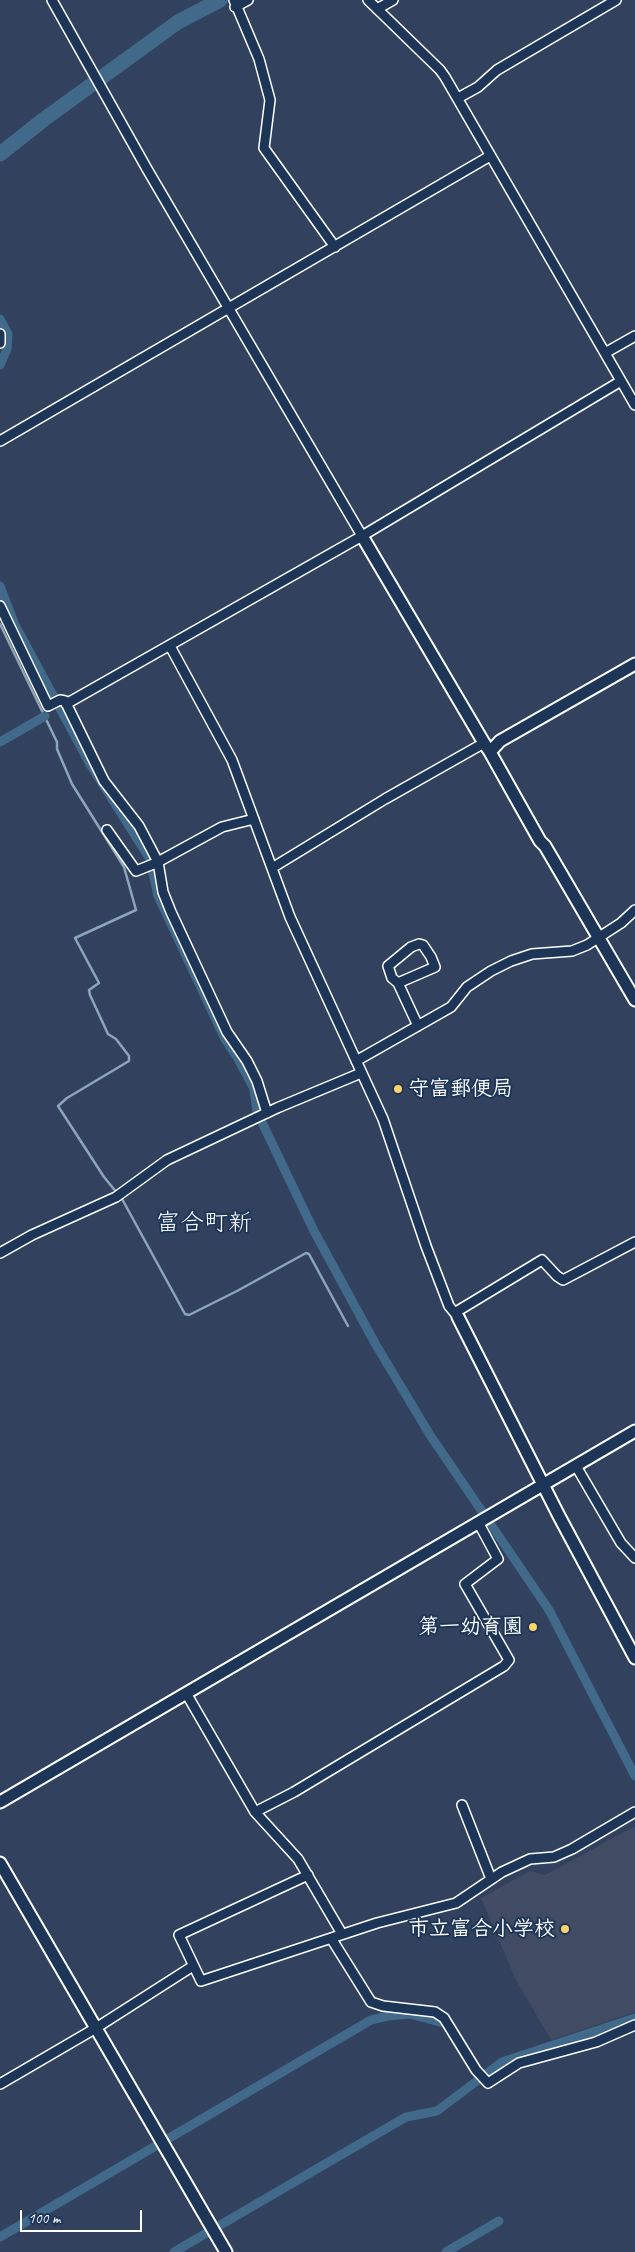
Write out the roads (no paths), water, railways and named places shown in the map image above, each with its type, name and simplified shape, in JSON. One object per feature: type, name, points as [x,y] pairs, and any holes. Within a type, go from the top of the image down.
[{"type":"street","points":[[52,0],[107,99],[635,1000]]},
{"type":"street","points":[[248,0],[235,3],[259,59],[270,100],[264,148],[335,247]]},
{"type":"street","points":[[368,0],[440,70],[458,98],[635,406]]},
{"type":"street","points":[[377,9],[393,0]]},
{"type":"street","points":[[458,98],[478,87],[496,70],[616,0]]},
{"type":"street","points":[[0,441],[490,156]]},
{"type":"street","points":[[0,334],[0,343]]},
{"type":"street","points":[[605,353],[635,336]]},
{"type":"street","points":[[0,606],[48,706],[60,703],[170,646],[362,536],[621,381]]},
{"type":"street","points":[[170,646],[232,760],[290,917],[383,1118],[426,1246],[449,1306],[457,1315],[635,1658]]},
{"type":"street","points":[[272,868],[385,799],[500,741],[635,664]]},
{"type":"street","points":[[60,703],[104,781],[139,826],[171,912],[227,1032],[247,1061],[257,1081],[262,1116]]},
{"type":"street","points":[[107,830],[136,872],[222,827],[254,819]]},
{"type":"street","points":[[356,1061],[451,1007],[476,980],[511,961],[532,954],[572,951],[599,938],[635,910]]},
{"type":"street","points":[[398,984],[434,967],[431,957],[423,945],[419,944],[411,947],[388,965],[392,978],[398,984],[418,1026]]},
{"type":"street","points":[[0,1253],[32,1235],[116,1197],[167,1160],[361,1073]]},
{"type":"street","points":[[457,1315],[542,1260],[563,1280],[635,1242]]},
{"type":"street","points":[[0,1802],[635,1431]]},
{"type":"street","points":[[576,1466],[621,1544],[635,1558]]},
{"type":"street","points":[[255,1812],[294,1792],[504,1666],[509,1660],[465,1584],[498,1559],[479,1522]]},
{"type":"street","points":[[186,1693],[255,1812],[298,1859],[342,1934]]},
{"type":"street","points":[[462,1805],[491,1879]]},
{"type":"street","points":[[308,1875],[179,1935],[201,1981],[342,1934],[456,1903],[491,1879],[530,1859],[554,1857],[572,1849],[635,1812]]},
{"type":"street","points":[[0,1863],[226,2252]]},
{"type":"street","points":[[331,1938],[371,2002],[383,2006],[435,2012],[444,2018],[488,2083],[519,2063],[596,2042],[635,2025]]},
{"type":"street","points":[[0,2084],[96,2028],[193,1966]]},
{"type":"waterway","points":[[0,154],[43,120],[178,22],[220,0]]},
{"type":"waterway","points":[[0,319],[8,334],[7,349],[0,365]]},
{"type":"waterway","points":[[0,586],[15,625],[90,764],[150,859],[158,896],[225,1039],[254,1089],[257,1112],[314,1231],[376,1345],[430,1435],[549,1610],[635,1776]]},
{"type":"waterway","points":[[0,624],[57,742],[57,749],[72,784],[124,867],[136,910],[75,938],[99,983],[89,990],[90,995],[108,1034],[116,1039],[129,1056],[129,1061],[67,1098],[58,1106],[104,1177],[117,1193]]},
{"type":"waterway","points":[[0,742],[45,716]]},
{"type":"waterway","points":[[121,1197],[185,1314],[189,1315],[237,1291],[306,1253],[309,1254],[348,1326]]},
{"type":"waterway","points":[[0,2237],[371,2020],[410,2014],[440,2022]]},
{"type":"waterway","points":[[174,2252],[406,2117],[437,2111],[502,2062],[635,2018]]},
{"type":"waterway","points":[[446,2252],[499,2221]]},
{"type":"place","name":"守富郵便局","points":[[398,1089]]},
{"type":"place","name":"第一幼育園","points":[[533,1627]]},
{"type":"place","name":"市立富合小学校","points":[[565,1929]]},
{"type":"district","name":"富合町新","points":[[204,1224]]}]
